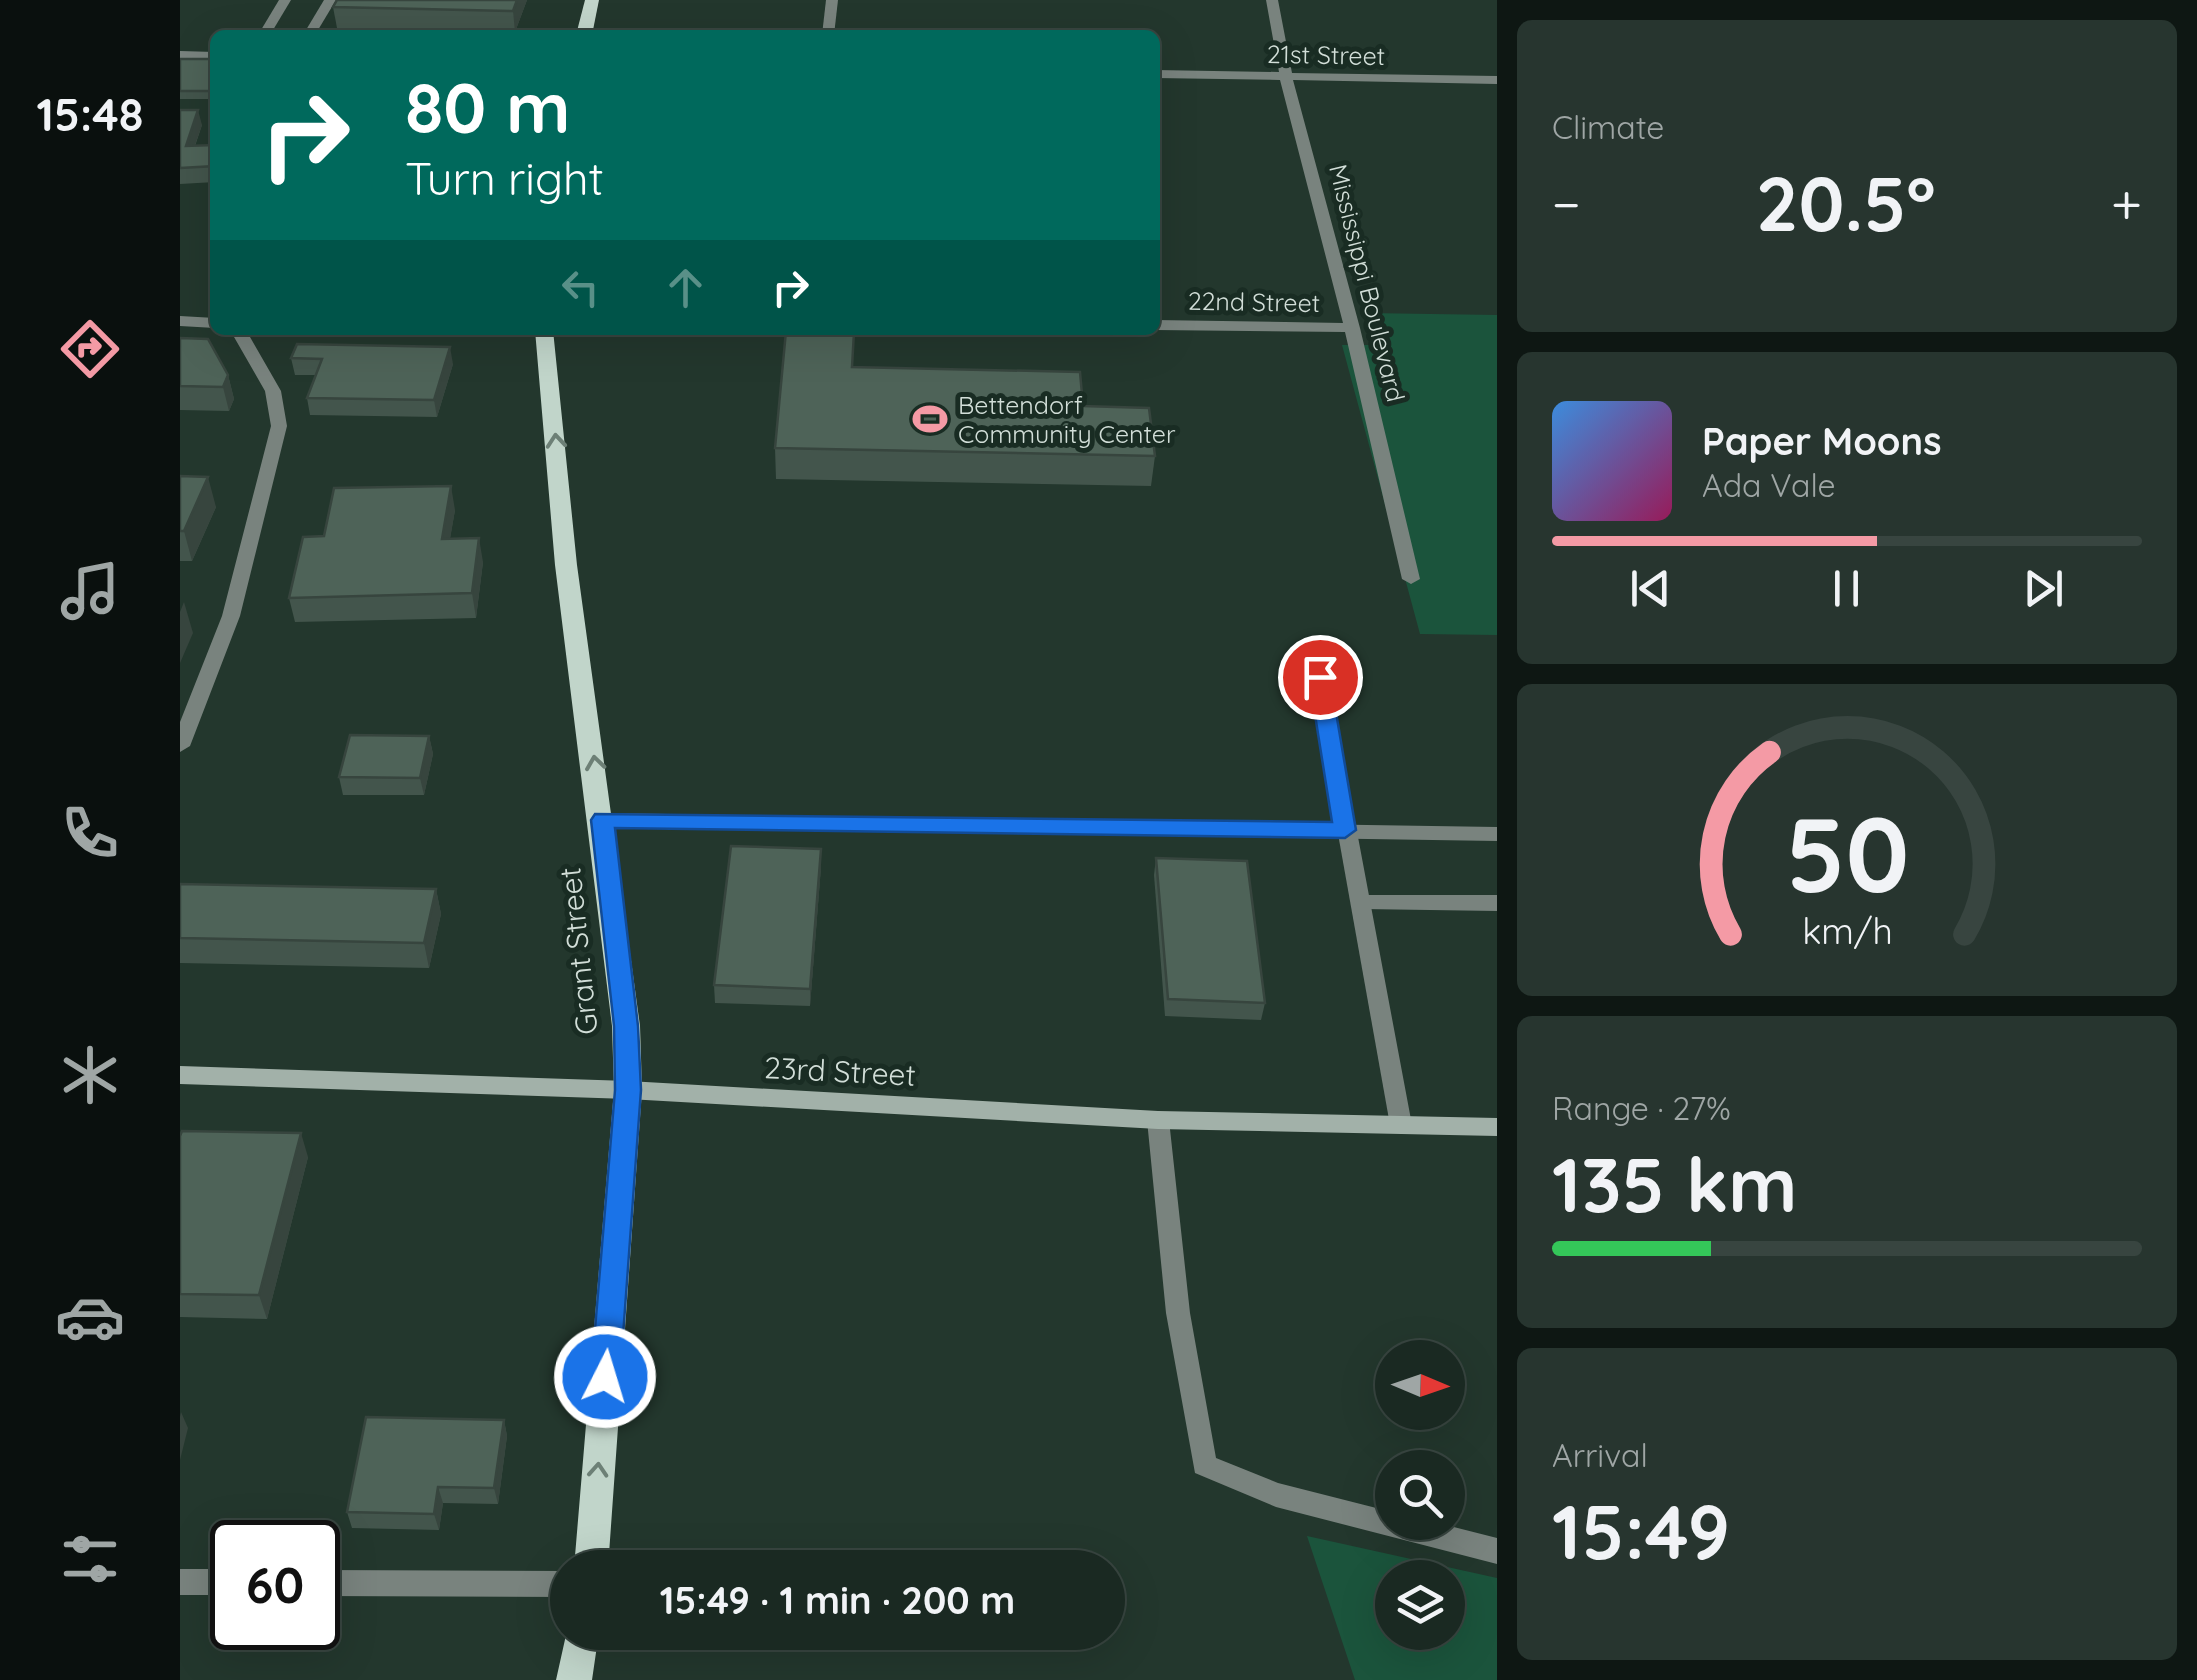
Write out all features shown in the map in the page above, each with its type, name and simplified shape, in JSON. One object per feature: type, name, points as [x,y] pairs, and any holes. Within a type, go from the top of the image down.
[{"type":"main road","points":[[585,30],[592,0]]},
{"type":"main road","name":"Grant Street","points":[[544,335],[566,565],[603,820],[626,1026],[628,1090],[592,1550]]},
{"type":"main road","points":[[574,1680],[579,1650]]},
{"type":"street","points":[[267,30],[286,0]]},
{"type":"street","points":[[312,30],[330,0]]},
{"type":"street","points":[[829,30],[832,0]]},
{"type":"street","name":"Mississippi Boulevard","points":[[1272,0],[1286,77],[1352,328],[1411,579]]},
{"type":"street","points":[[180,55],[210,56]]},
{"type":"street","name":"21st Street","points":[[1160,74],[1497,80]]},
{"type":"street","points":[[180,321],[210,322]]},
{"type":"street","name":"22nd Street","points":[[1160,325],[1352,328]]},
{"type":"street","points":[[180,746],[231,616],[279,426],[274,391],[241,335]]},
{"type":"street","points":[[1320,677],[1401,1125]]},
{"type":"street","points":[[603,820],[1497,834]]},
{"type":"street","points":[[1362,902],[1497,903]]},
{"type":"street","name":"23rd Street","points":[[180,1075],[628,1090],[1158,1120],[1497,1127]]},
{"type":"street","points":[[1158,1120],[1178,1314],[1204,1464],[1276,1494],[1497,1551]]},
{"type":"street","points":[[180,1582],[210,1582]]},
{"type":"street","points":[[340,1583],[550,1584]]},
{"type":"green space","points":[[1366,313],[1497,315],[1497,635],[1420,634],[1342,345],[1375,345]]},
{"type":"green space","points":[[1307,1536],[1416,1560],[1375,1560],[1375,1650],[1465,1650],[1465,1571],[1497,1578],[1497,1680],[1355,1680]]},
{"type":"building","points":[[337,0],[517,0],[513,11],[333,7]]},
{"type":"building","points":[[180,59],[210,59],[210,91],[180,91]]},
{"type":"building","points":[[180,110],[198,110],[186,146],[210,145],[210,166],[180,168]]},
{"type":"building","name":"Bettendorf Community Center","points":[[786,335],[854,335],[852,367],[1080,372],[1083,406],[1149,408],[1155,456],[775,448]]},
{"type":"building","points":[[180,338],[208,339],[228,375],[223,387],[180,386]]},
{"type":"building","points":[[297,344],[450,347],[434,400],[307,398],[322,359],[291,358]]},
{"type":"building","points":[[180,476],[208,477],[184,531],[180,531]]},
{"type":"building","points":[[451,486],[442,539],[479,538],[472,593],[289,598],[303,537],[324,536],[334,488]]},
{"type":"building","points":[[350,735],[429,736],[420,778],[339,777]]},
{"type":"building","points":[[731,846],[821,849],[810,989],[714,985]]},
{"type":"building","points":[[1156,858],[1247,861],[1265,1003],[1168,999]]},
{"type":"building","points":[[180,884],[436,889],[424,943],[180,938]]},
{"type":"building","points":[[182,1131],[301,1133],[259,1295],[180,1294]]},
{"type":"building","points":[[366,1417],[504,1420],[494,1488],[438,1487],[434,1514],[347,1512]]},
{"type":"place","name":"Bettendorf Community Center","points":[[930,419]]},
{"type":"route","points":[[605,1377],[628,1090],[626,1026],[603,820],[1345,830],[1320,677]]}]
